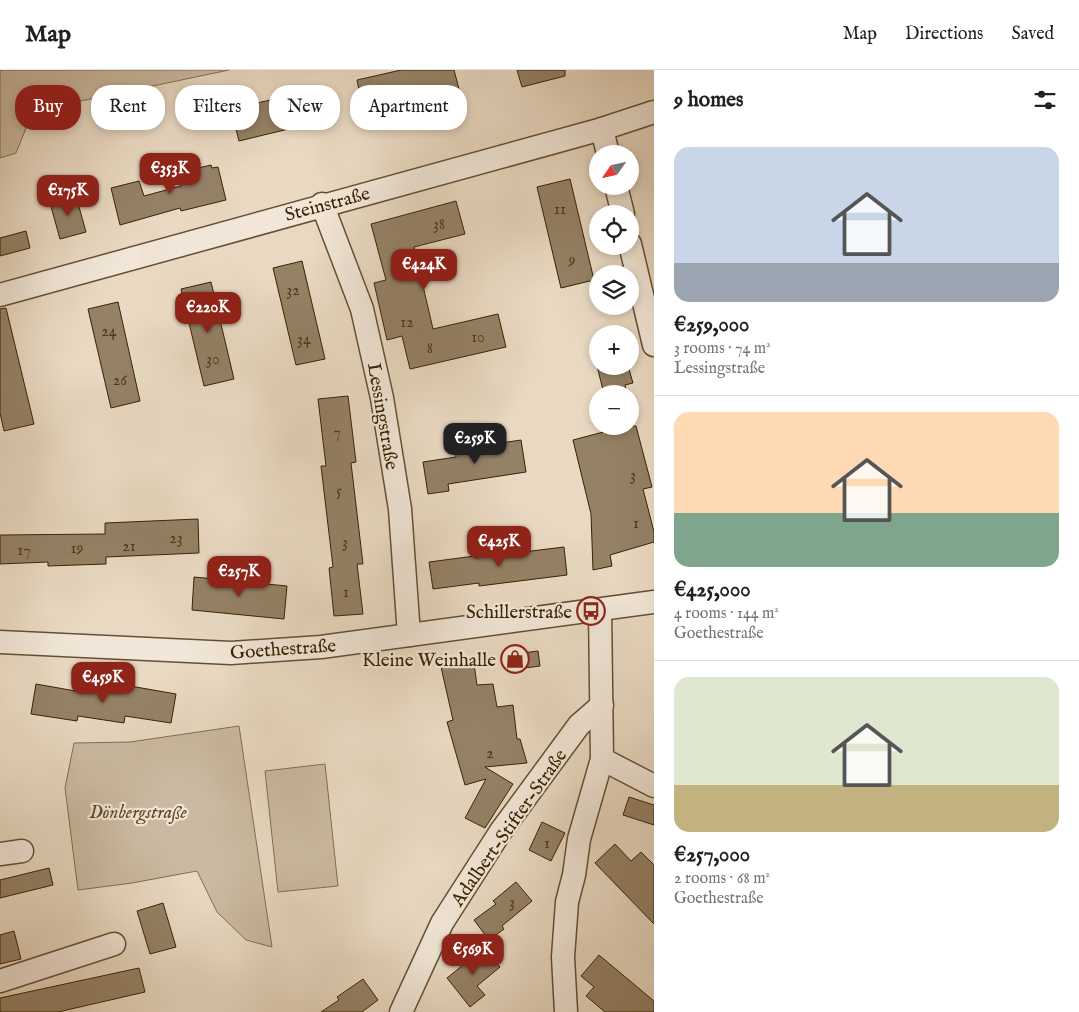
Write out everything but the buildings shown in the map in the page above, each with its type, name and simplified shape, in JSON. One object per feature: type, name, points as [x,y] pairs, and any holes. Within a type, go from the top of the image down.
[{"type":"street","name":"Steinstraße","points":[[0,295],[322,204],[602,129],[654,112]]},
{"type":"street","points":[[602,129],[606,145]]},
{"type":"street","name":"Lessingstraße","points":[[322,204],[362,309],[382,398],[400,509],[409,635]]},
{"type":"street","points":[[633,255],[654,345]]},
{"type":"street","name":"Goethestraße","points":[[0,642],[231,652],[321,647],[654,602]]},
{"type":"street","points":[[566,1012],[563,957],[566,902],[574,875],[579,839],[602,758],[600,610]]},
{"type":"street","name":"Adalbert-Stifter-Straße","points":[[401,1012],[442,923],[501,831],[579,725],[602,705]]},
{"type":"street","points":[[602,758],[654,786]]},
{"type":"street","points":[[0,854],[22,851]]},
{"type":"street","points":[[0,980],[114,944]]},
{"type":"green space","points":[[0,70],[229,70],[157,85],[91,85],[91,99],[81,101],[81,85],[15,85],[15,130],[25,130],[16,153],[0,158]]},
{"type":"green space","name":"Dönbergstraße","points":[[239,726],[272,947],[246,940],[217,912],[197,871],[132,883],[78,890],[65,788],[74,743],[130,742]]},
{"type":"green space","points":[[325,764],[338,886],[278,892],[265,771]]},
{"type":"place","name":"Schillerstraße","points":[[591,611]]},
{"type":"place","name":"Kleine Weinhalle","points":[[515,659]]}]
